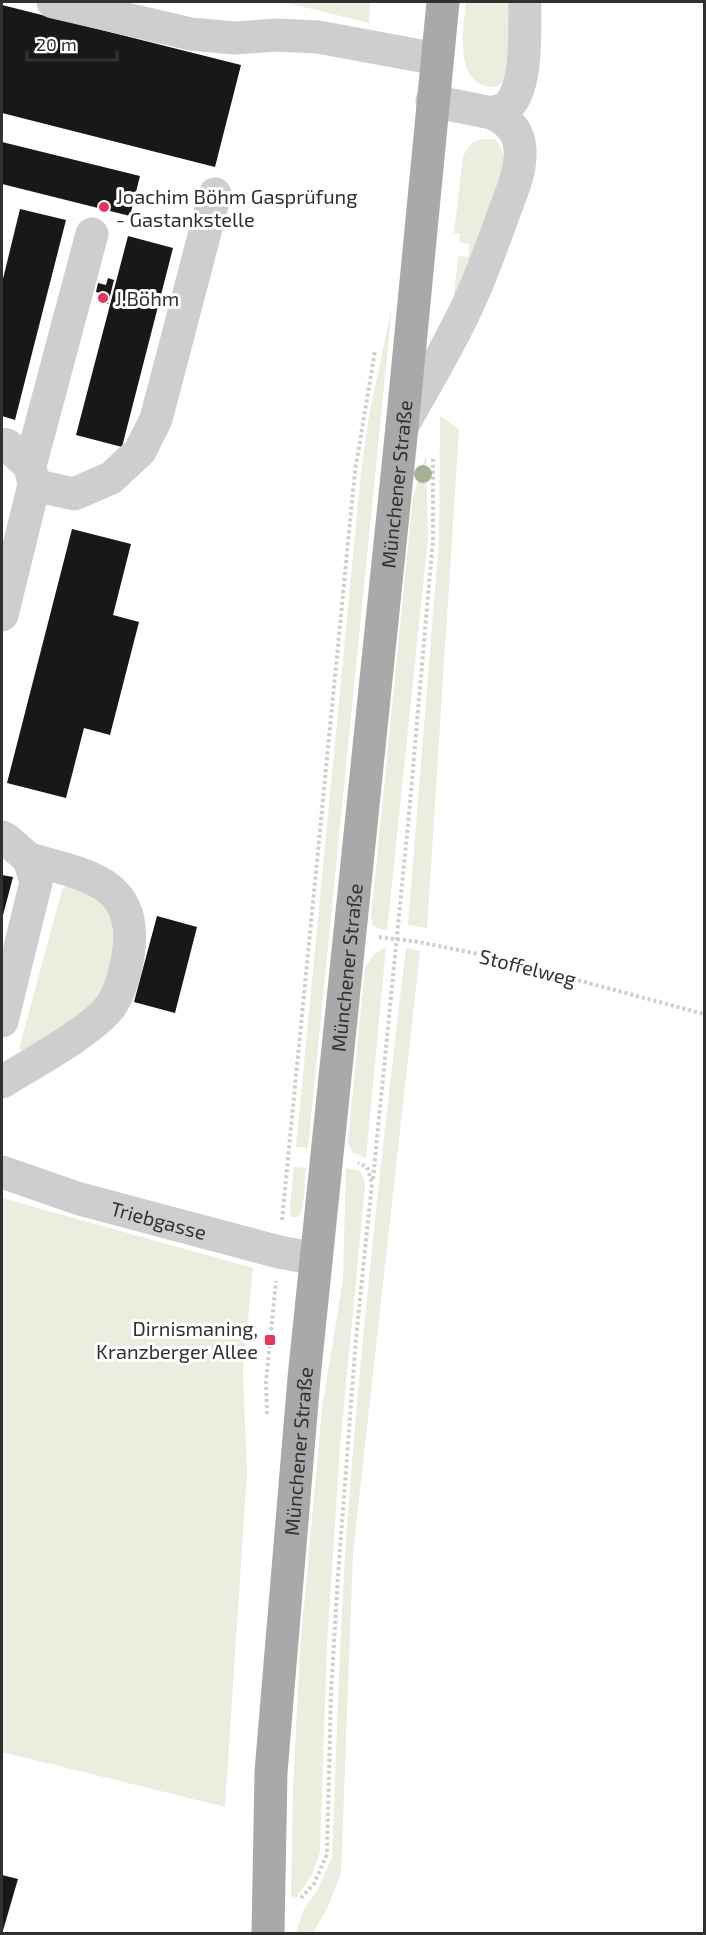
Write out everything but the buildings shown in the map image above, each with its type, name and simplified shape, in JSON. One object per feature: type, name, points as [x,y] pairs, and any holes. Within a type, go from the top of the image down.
[{"type":"main road","name":"Münchener Straße","points":[[268,1934],[271,1772],[316,1259],[402,427],[442,2]]},
{"type":"street","points":[[53,2],[191,34],[234,38],[277,35],[318,37],[437,59]]},
{"type":"street","points":[[492,113],[506,108],[517,91],[523,66],[525,2]]},
{"type":"street","points":[[402,427],[458,326],[490,250],[519,169],[519,139],[508,123],[492,113],[432,100]]},
{"type":"street","points":[[2,444],[7,445],[32,475],[74,494],[111,478],[140,451],[156,419],[215,194]]},
{"type":"street","points":[[2,615],[32,475],[92,234]]},
{"type":"street","points":[[2,837],[29,859],[96,880],[117,894],[128,917],[131,938],[119,989],[110,1007],[88,1026],[2,1083]]},
{"type":"street","points":[[2,1021],[36,882],[29,859]]},
{"type":"street","name":"Triebgasse","points":[[2,1172],[80,1199],[279,1252],[316,1259]]},
{"type":"path","points":[[279,1252],[355,471],[376,348]]},
{"type":"path","points":[[299,1900],[314,1884],[327,1854],[331,1691],[338,1576],[356,1338],[397,939],[433,539],[433,446]]},
{"type":"path","name":"Stoffelweg","points":[[348,935],[397,939],[488,956],[705,1014]]},
{"type":"path","points":[[289,1156],[354,1161],[367,1167],[372,1183]]},
{"type":"shaded area","points":[[283,2],[370,2],[369,23]]},
{"type":"shaded area","points":[[466,2],[513,2],[509,77],[498,86],[485,86],[475,81],[465,62],[463,36]]},
{"type":"shaded area","points":[[482,139],[495,139],[501,149],[504,167],[502,185],[480,245],[454,296],[458,256],[468,257],[469,244],[459,242],[460,234],[454,233],[463,156],[471,143]]},
{"type":"shaded area","points":[[392,306],[308,1148],[296,1147],[361,473],[368,421]]},
{"type":"shaded area","points":[[440,416],[459,429],[427,928],[408,925],[439,540]]},
{"type":"shaded area","points":[[426,454],[428,538],[387,931],[373,926],[371,918],[413,497]]},
{"type":"shaded area","points":[[70,883],[93,887],[120,917],[101,1001],[28,1051],[19,1049],[62,890]]},
{"type":"shaded area","points":[[386,947],[366,1158],[352,1152],[348,1142],[365,968],[374,954]]},
{"type":"shaded area","points":[[406,948],[420,951],[353,1553],[341,1874],[327,1908],[313,1933],[296,1933],[303,1911],[318,1889],[332,1858],[345,1555],[357,1403]]},
{"type":"shaded area","points":[[294,1167],[306,1168],[303,1207],[298,1217],[291,1217],[290,1206]]},
{"type":"shaded area","points":[[346,1168],[360,1171],[365,1186],[340,1447],[327,1644],[320,1852],[312,1874],[294,1898],[291,1895],[293,1787],[300,1651],[322,1408],[343,1279]]},
{"type":"shaded area","points":[[2,1198],[253,1268],[243,1371],[247,1472],[225,1807],[2,1752]]},
{"type":"place","name":"Joachim Böhm Gasprüfung - Gastankstelle","points":[[104,207]]},
{"type":"place","name":"J.Böhm","points":[[103,298]]},
{"type":"place","name":"Dirnismaning, Kranzberger Allee","points":[[270,1340]]}]
